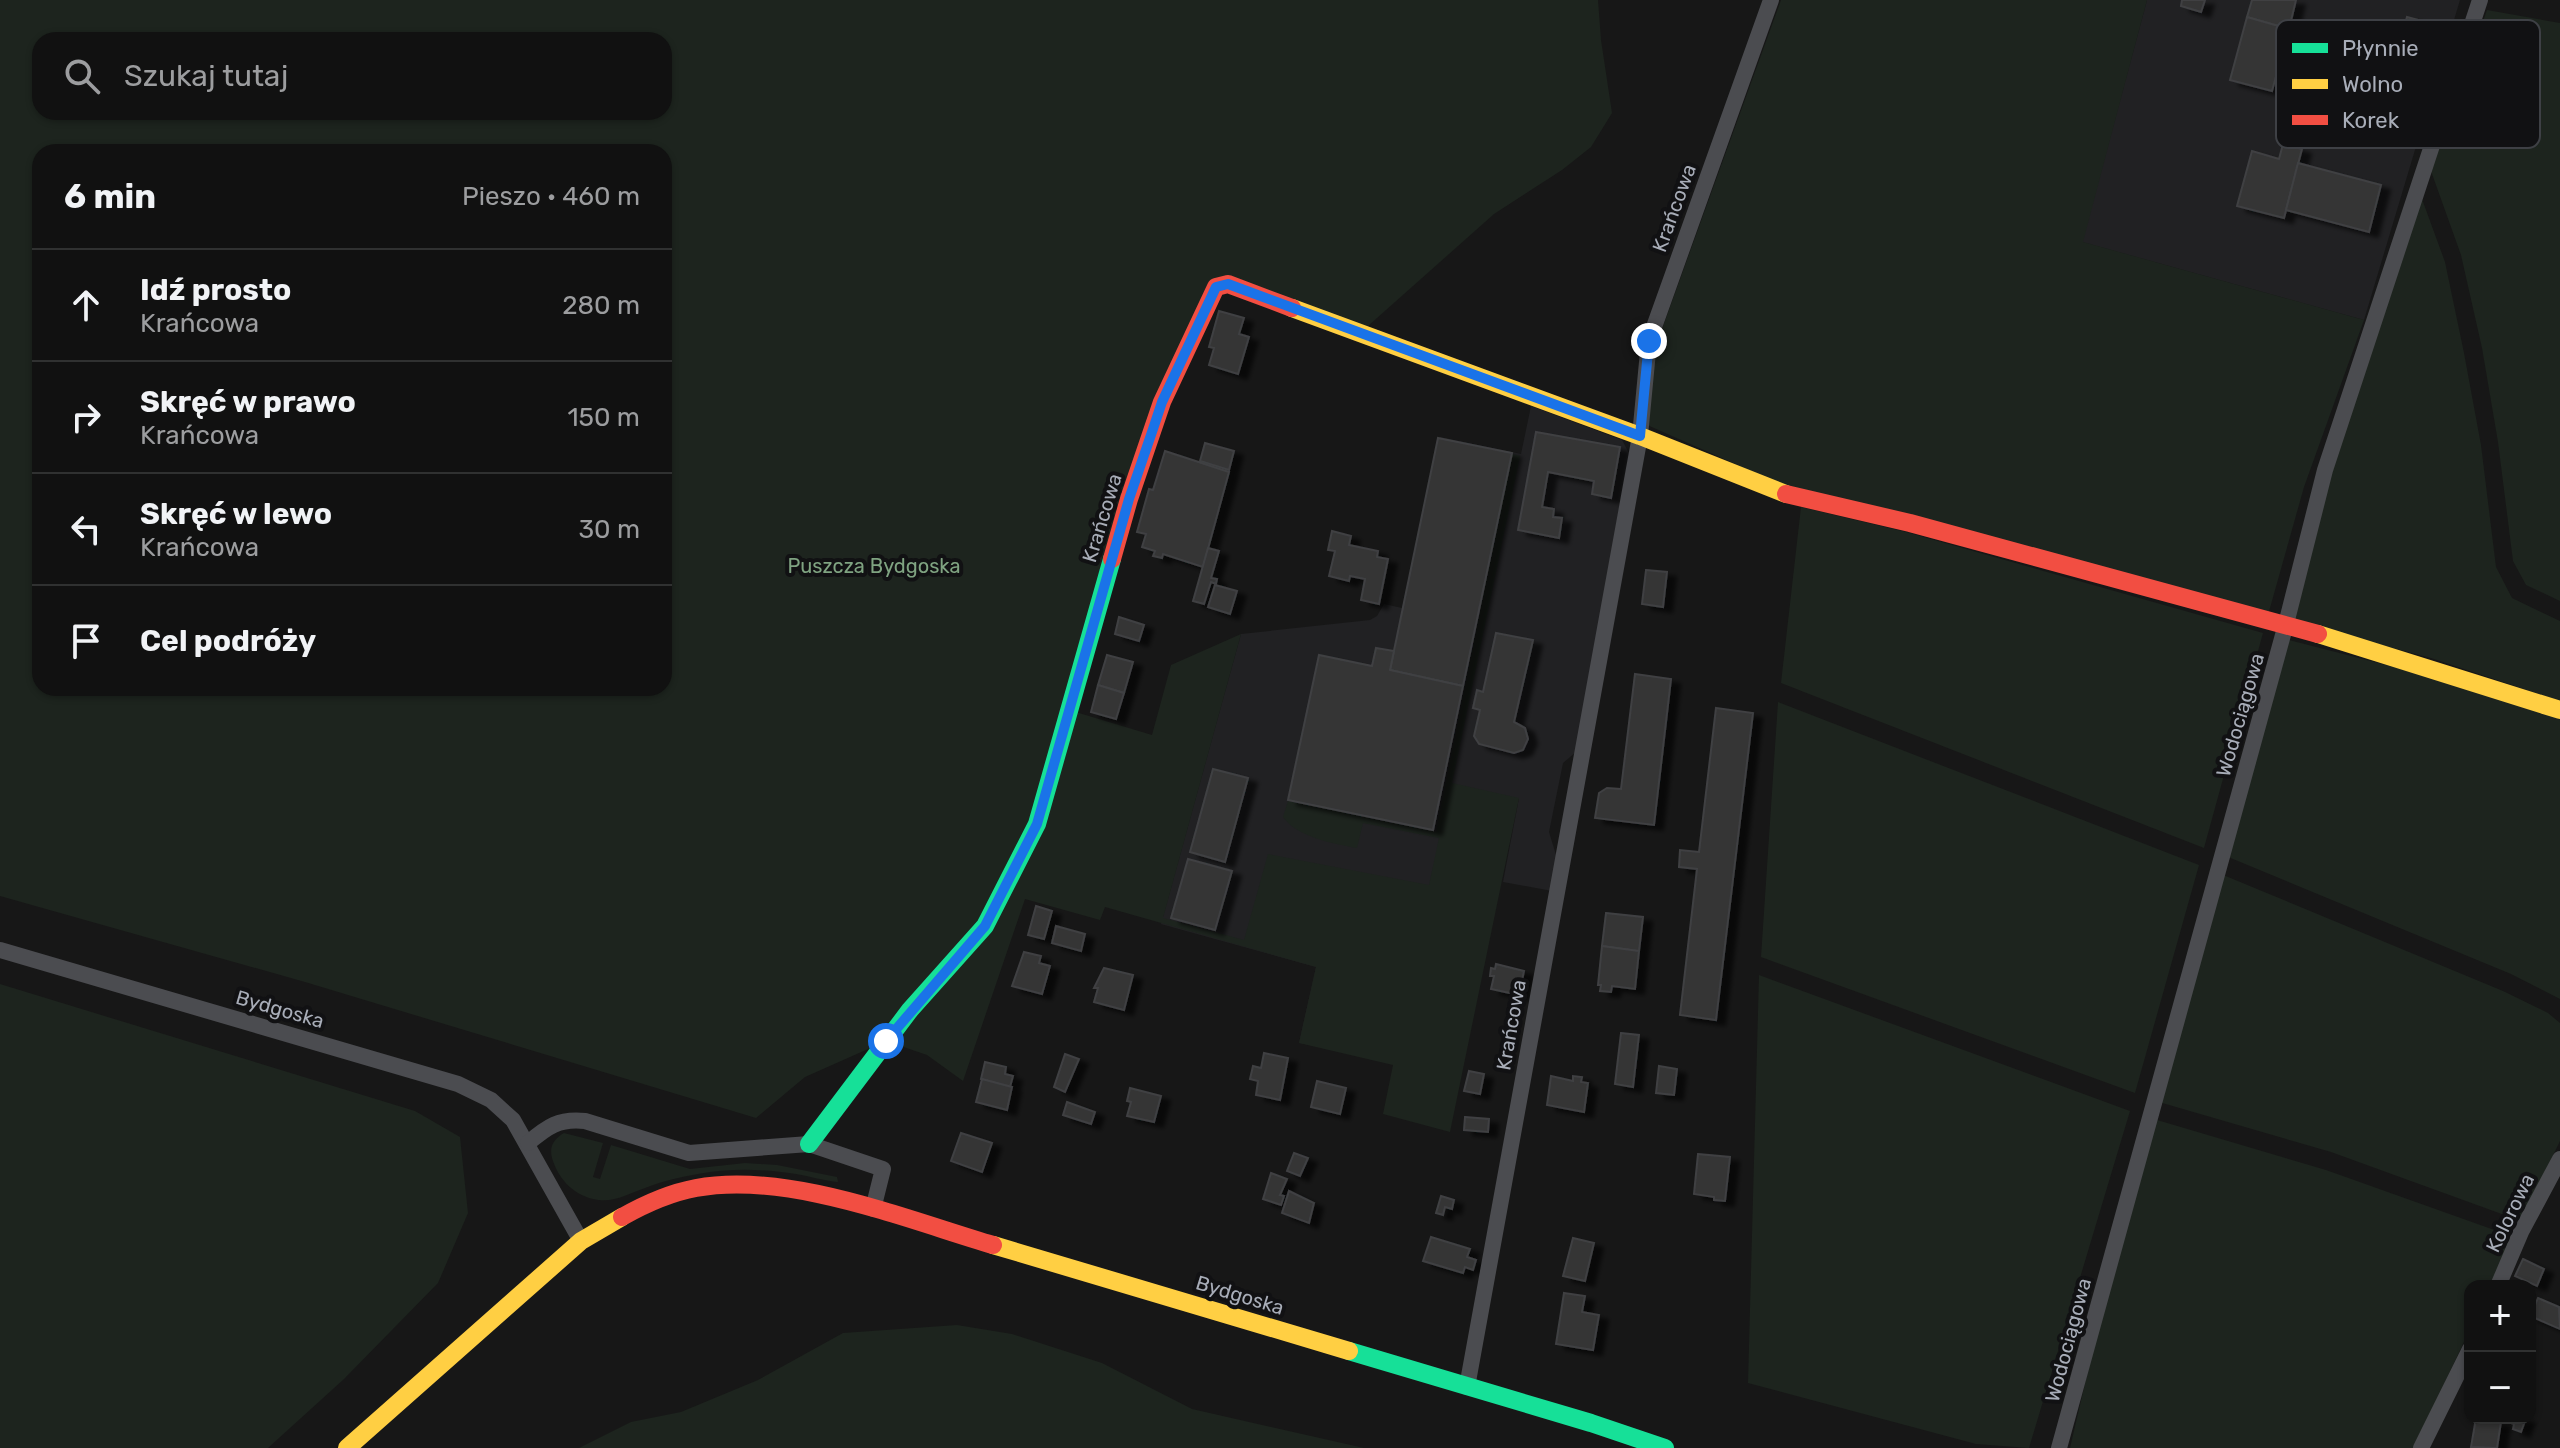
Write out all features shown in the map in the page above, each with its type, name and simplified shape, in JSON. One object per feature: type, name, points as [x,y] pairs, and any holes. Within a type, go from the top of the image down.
[{"type":"street","name":"Krańcowa","points":[[1467,1387],[1640,436],[1649,341],[1771,0]]},
{"type":"street","name":"Wodociągowa","points":[[2473,20],[2480,0]]},
{"type":"street","name":"Wodociągowa","points":[[2059,1448],[2286,624],[2325,470],[2431,148]]},
{"type":"street","name":"Krańcowa","points":[[809,1144],[910,1010],[985,926],[1037,824],[1125,514],[1162,402],[1216,287],[1228,284],[1640,436]]},
{"type":"street","points":[[1640,436],[1774,491],[1910,523],[2286,624],[2560,710]]},
{"type":"street","name":"Bydgoska","points":[[0,950],[458,1084],[491,1100],[513,1120],[528,1143],[581,1241]]},
{"type":"street","points":[[528,1143],[551,1124],[568,1119],[585,1121],[689,1153],[809,1144],[883,1169],[873,1209]]},
{"type":"street","name":"Kolorowa","points":[[2501,1280],[2521,1232],[2560,1159]]},
{"type":"street","name":"Bydgoska","points":[[347,1448],[581,1241],[621,1216],[670,1195],[746,1183],[800,1190],[873,1209],[1665,1448]]},
{"type":"street","points":[[2421,1448],[2469,1352]]},
{"type":"shaded area","points":[[2147,0],[2460,0],[2454,20],[2276,20],[2276,148],[2416,148],[2364,320],[2082,242]]},
{"type":"shaded area","points":[[1531,406],[1622,440],[1629,453],[1576,752],[1563,763],[1549,832],[1557,858],[1552,891],[1503,882],[1519,798],[1395,1060],[1299,1043],[1316,967],[1161,924],[1241,634],[1370,620],[1377,616],[1384,604],[1402,608],[1440,437],[1521,454]]},
{"type":"green space","name":"Puszcza Bydgoska","points":[[0,0],[1598,0],[1612,113],[1591,147],[1562,170],[1494,214],[1368,326],[1216,288],[1163,402],[1069,710],[1152,735],[1171,665],[1241,634],[1163,918],[1244,940],[1268,854],[1429,885],[1439,838],[1363,823],[1357,848],[1307,835],[1283,817],[1288,801],[1436,832],[1512,454],[1520,456],[1452,783],[1519,798],[1450,1132],[1383,1114],[1393,1065],[1299,1043],[1316,967],[1105,907],[1100,920],[1025,899],[963,1081],[927,1055],[886,1041],[805,1077],[756,1118],[305,982],[0,896]]},
{"type":"green space","points":[[1781,0],[2147,0],[2083,242],[2364,320],[2304,487],[2268,615],[1776,482],[1645,424],[1657,343]]},
{"type":"green space","points":[[2487,10],[2560,23],[2560,601],[2526,585],[2513,561],[2482,348],[2461,255],[2431,171],[2439,148],[2540,148],[2540,20],[2484,20]]},
{"type":"green space","points":[[2422,199],[2445,262],[2464,353],[2481,445],[2496,567],[2512,598],[2560,621],[2560,701],[2431,658],[2286,620],[2322,492]]},
{"type":"green space","points":[[1801,507],[1906,532],[2263,633],[2204,848],[1781,683]]},
{"type":"green space","points":[[2281,638],[2425,675],[2560,719],[2560,999],[2511,974],[2221,854]]},
{"type":"green space","points":[[1778,702],[2199,865],[2135,1093],[1761,957]]},
{"type":"green space","points":[[2216,872],[2503,991],[2548,1013],[2560,1023],[2560,1141],[2521,1221],[2331,1152],[2152,1100]]},
{"type":"green space","points":[[1759,975],[2130,1111],[2029,1448],[1976,1444],[1748,1383]]},
{"type":"green space","points":[[0,984],[415,1111],[460,1137],[468,1213],[438,1283],[344,1379],[268,1448],[0,1448]]},
{"type":"green space","points":[[2147,1117],[2326,1170],[2514,1237],[2493,1280],[2464,1280],[2464,1342],[2414,1448],[2070,1448]]},
{"type":"green space","points":[[564,1133],[603,1143],[593,1177],[600,1179],[611,1145],[690,1169],[745,1163],[777,1165],[837,1177],[838,1182],[771,1171],[723,1171],[672,1180],[613,1199],[593,1199],[572,1189],[555,1165],[552,1146]]},
{"type":"green space","points":[[957,1325],[1012,1334],[1102,1363],[1192,1409],[1364,1448],[579,1448],[631,1422],[681,1412],[758,1380],[843,1333]]},
{"type":"building","points":[[2182,0],[2205,0],[2201,12],[2181,6]]},
{"type":"building","points":[[2252,0],[2296,0],[2291,20],[2276,20],[2276,25],[2247,17]]},
{"type":"building","points":[[2247,17],[2276,25],[2276,76],[2272,91],[2230,80]]},
{"type":"building","points":[[2282,148],[2302,149],[2284,218],[2237,206],[2252,151],[2279,159]]},
{"type":"building","points":[[2298,163],[2381,185],[2369,232],[2286,210]]},
{"type":"building","points":[[1219,311],[1244,318],[1239,334],[1249,337],[1238,374],[1209,365],[1214,348],[1209,347]]},
{"type":"building","points":[[1536,432],[1620,447],[1611,498],[1592,494],[1594,481],[1548,472],[1542,507],[1554,509],[1553,517],[1562,518],[1559,538],[1518,530]]},
{"type":"building","points":[[1438,438],[1512,453],[1463,686],[1390,670]]},
{"type":"building","points":[[1205,443],[1234,451],[1229,470],[1200,461]]},
{"type":"building","points":[[1165,451],[1229,472],[1203,567],[1163,554],[1162,558],[1153,556],[1155,551],[1142,547],[1146,534],[1137,532],[1149,489],[1153,490]]},
{"type":"building","points":[[1332,531],[1351,536],[1349,545],[1378,551],[1377,557],[1388,559],[1379,604],[1361,600],[1365,579],[1350,576],[1349,581],[1329,576],[1335,551],[1328,550]]},
{"type":"building","points":[[1208,548],[1219,551],[1211,578],[1217,579],[1216,584],[1211,582],[1204,604],[1193,601]]},
{"type":"building","points":[[1646,570],[1667,572],[1663,607],[1642,604]]},
{"type":"building","points":[[1215,585],[1237,591],[1230,614],[1208,607]]},
{"type":"building","points":[[1119,617],[1144,625],[1139,641],[1115,634]]},
{"type":"building","points":[[1496,633],[1533,640],[1514,722],[1525,728],[1528,739],[1523,750],[1514,753],[1479,744],[1474,736],[1480,710],[1473,708],[1477,690],[1483,692]]},
{"type":"building","points":[[1376,648],[1394,651],[1390,670],[1463,686],[1433,830],[1288,800],[1319,655],[1372,666]]},
{"type":"building","points":[[1107,655],[1133,662],[1124,693],[1098,685]]},
{"type":"building","points":[[1635,674],[1671,679],[1654,825],[1595,818],[1599,793],[1607,788],[1621,789]]},
{"type":"building","points":[[1098,685],[1124,693],[1116,719],[1091,712]]},
{"type":"building","points":[[1716,708],[1753,713],[1716,1020],[1680,1015],[1697,869],[1679,867],[1680,850],[1699,852]]},
{"type":"building","points":[[1213,769],[1248,778],[1225,862],[1190,852]]},
{"type":"building","points":[[1188,859],[1232,871],[1215,930],[1171,918]]},
{"type":"building","points":[[1036,906],[1052,911],[1044,939],[1028,935]]},
{"type":"building","points":[[1606,913],[1643,917],[1639,951],[1602,946]]},
{"type":"building","points":[[1056,926],[1085,934],[1081,951],[1052,943]]},
{"type":"building","points":[[1602,946],[1639,951],[1635,989],[1612,986],[1611,992],[1600,991]]},
{"type":"building","points":[[1024,952],[1041,956],[1039,963],[1050,966],[1042,994],[1012,986]]},
{"type":"building","points":[[1496,964],[1524,971],[1519,995],[1491,989],[1494,976],[1490,976],[1491,968],[1495,969]]},
{"type":"building","points":[[1104,968],[1133,975],[1124,1010],[1094,1002],[1098,988],[1094,988]]},
{"type":"building","points":[[1621,1033],[1639,1035],[1633,1087],[1615,1084]]},
{"type":"building","points":[[1264,1053],[1288,1058],[1280,1100],[1256,1095],[1258,1081],[1250,1079],[1253,1066],[1261,1068]]},
{"type":"building","points":[[1065,1054],[1079,1059],[1065,1092],[1054,1087]]},
{"type":"building","points":[[985,1062],[1006,1067],[1005,1074],[1013,1076],[1010,1087],[981,1079]]},
{"type":"building","points":[[1659,1066],[1677,1069],[1674,1095],[1656,1093]]},
{"type":"building","points":[[1469,1071],[1484,1074],[1480,1094],[1464,1091]]},
{"type":"building","points":[[1551,1076],[1573,1081],[1573,1076],[1582,1077],[1581,1082],[1588,1083],[1584,1112],[1547,1105]]},
{"type":"building","points":[[982,1079],[1012,1087],[1007,1110],[976,1102]]},
{"type":"building","points":[[1317,1081],[1346,1088],[1340,1114],[1311,1107]]},
{"type":"building","points":[[1130,1088],[1161,1096],[1154,1122],[1127,1116],[1131,1102],[1127,1101]]},
{"type":"building","points":[[1067,1102],[1095,1112],[1091,1124],[1063,1115]]},
{"type":"building","points":[[1465,1117],[1489,1119],[1488,1132],[1464,1130]]},
{"type":"building","points":[[961,1133],[992,1143],[982,1172],[951,1161]]},
{"type":"building","points":[[1294,1153],[1308,1158],[1300,1176],[1287,1171]]},
{"type":"building","points":[[1698,1154],[1730,1157],[1725,1201],[1694,1194]]},
{"type":"building","points":[[1271,1173],[1287,1179],[1280,1195],[1284,1196],[1281,1205],[1263,1199]]},
{"type":"building","points":[[1289,1191],[1314,1203],[1309,1223],[1282,1213]]},
{"type":"building","points":[[1441,1196],[1454,1200],[1452,1209],[1445,1207],[1443,1215],[1436,1213]]},
{"type":"building","points":[[1431,1237],[1470,1249],[1467,1257],[1476,1260],[1473,1270],[1465,1267],[1463,1273],[1423,1261]]},
{"type":"building","points":[[1573,1238],[1594,1243],[1585,1281],[1563,1276]]},
{"type":"building","points":[[2523,1259],[2544,1269],[2537,1286],[2536,1280],[2515,1276]]},
{"type":"building","points":[[1564,1293],[1585,1296],[1582,1312],[1599,1315],[1593,1350],[1556,1344]]},
{"type":"building","points":[[2538,1298],[2559,1307],[2560,1329],[2536,1319]]},
{"type":"building","points":[[2475,1424],[2501,1424],[2497,1448],[2471,1447]]},
{"type":"building","points":[[2514,1424],[2524,1424],[2521,1432],[2513,1429]]},
{"type":"traffic: fast","points":[[809,1144],[910,1010],[985,926],[1037,824],[1112,559]]},
{"type":"traffic: fast","points":[[1349,1351],[1665,1448]]},
{"type":"traffic: slow","points":[[1292,308],[1640,436],[1786,494]]},
{"type":"traffic: slow","points":[[2318,634],[2560,710]]},
{"type":"traffic: slow","points":[[347,1448],[581,1241],[622,1217]]},
{"type":"traffic: slow","points":[[993,1245],[1349,1351]]},
{"type":"traffic: jam","points":[[1112,559],[1162,402],[1216,287],[1228,284],[1292,308]]},
{"type":"traffic: jam","points":[[1786,494],[1910,523],[2318,634]]},
{"type":"traffic: jam","points":[[622,1217],[658,1200],[696,1188],[768,1186],[846,1200],[993,1245]]},
{"type":"route","points":[[886,1041],[985,926],[1037,824],[1129,499],[1162,402],[1216,287],[1228,284],[1640,436],[1649,341]]}]
